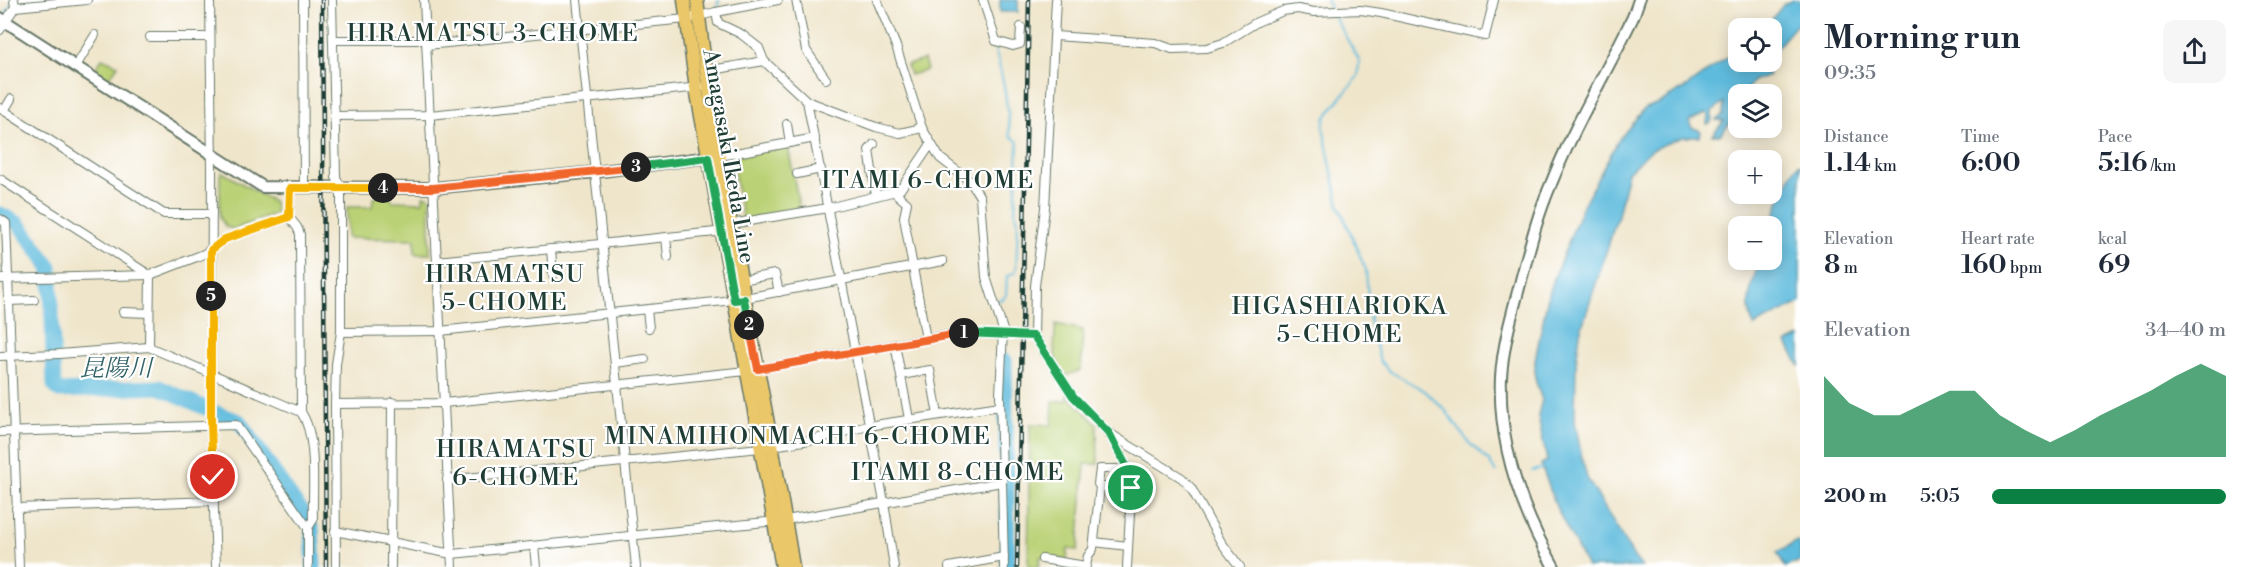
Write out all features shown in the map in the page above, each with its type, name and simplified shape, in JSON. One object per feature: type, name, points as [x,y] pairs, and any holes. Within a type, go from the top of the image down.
[{"type":"main road","name":"Amagasaki Ikeda Line","points":[[684,0],[686,19],[702,87],[780,520],[793,567]]},
{"type":"main road","name":"Amagasaki Ikeda Line","points":[[697,0],[706,71],[702,87]]},
{"type":"main road","name":"Amagasaki Ikeda Line","points":[[728,228],[741,280],[739,299]]},
{"type":"main road","name":"Amagasaki Ikeda Line","points":[[780,520],[782,567]]},
{"type":"street","points":[[87,0],[14,3],[2,23],[76,66],[263,188],[433,188],[595,172],[714,157],[815,138]]},
{"type":"street","points":[[210,0],[212,214],[210,375],[216,567]]},
{"type":"street","points":[[303,0],[304,188]]},
{"type":"street","points":[[332,0],[336,177],[341,189],[341,332],[336,364],[335,404],[336,567]]},
{"type":"street","points":[[424,0],[452,567]]},
{"type":"street","points":[[577,0],[636,567]]},
{"type":"street","points":[[333,40],[426,42],[581,31],[686,19],[699,14],[778,0]]},
{"type":"street","points":[[796,0],[806,50],[826,79]]},
{"type":"street","points":[[878,0],[896,46],[922,128],[939,158],[970,181],[980,197],[986,277],[1003,330],[1000,406],[1004,567]]},
{"type":"street","points":[[983,0],[996,41],[1013,46],[1020,44],[1021,27]]},
{"type":"street","points":[[1056,0],[1045,208],[1035,286],[1034,336],[1073,396],[1109,433],[1182,478],[1191,488],[1221,542],[1240,567]]},
{"type":"street","points":[[1055,36],[1155,43],[1172,49],[1207,48],[1223,43],[1257,22],[1283,11],[1298,9],[1314,12],[1361,10],[1485,36],[1494,0]]},
{"type":"street","points":[[1554,567],[1523,506],[1506,445],[1501,378],[1505,346],[1534,230],[1550,185],[1634,17],[1639,0]]},
{"type":"street","points":[[716,12],[718,23],[741,34],[759,48],[764,61],[807,101],[865,123],[900,133],[922,128]]},
{"type":"street","points":[[76,66],[96,36]]},
{"type":"street","points":[[155,38],[210,37]]},
{"type":"street","points":[[706,71],[764,61]]},
{"type":"street","points":[[334,116],[430,115],[702,87]]},
{"type":"street","points":[[12,99],[2,109],[164,214],[212,214]]},
{"type":"street","points":[[807,101],[884,502],[894,567]]},
{"type":"street","points":[[787,124],[790,143]]},
{"type":"street","points":[[874,144],[868,150],[876,196]]},
{"type":"street","points":[[437,261],[666,237],[728,228],[828,208],[900,190],[931,144]]},
{"type":"street","points":[[797,174],[821,169]]},
{"type":"street","points":[[0,179],[150,275]]},
{"type":"street","points":[[290,188],[289,217],[300,234],[301,412]]},
{"type":"street","points":[[894,192],[907,203],[904,217],[926,339]]},
{"type":"street","points":[[4,279],[150,275],[211,250],[225,239],[289,217]]},
{"type":"street","points":[[0,219],[6,223],[4,279],[9,301],[19,567]]},
{"type":"street","points":[[666,237],[668,257]]},
{"type":"street","points":[[550,249],[552,275]]},
{"type":"street","points":[[341,332],[440,331],[647,310],[739,299],[841,282],[944,261]]},
{"type":"street","points":[[741,280],[776,274],[779,292]]},
{"type":"street","points":[[149,347],[150,275]]},
{"type":"street","points":[[9,301],[34,300]]},
{"type":"street","points":[[647,310],[649,328]]},
{"type":"street","points":[[123,312],[149,313]]},
{"type":"street","points":[[335,404],[444,403],[752,370],[960,333],[1034,336]]},
{"type":"street","points":[[895,344],[909,419]]},
{"type":"street","points":[[0,356],[149,347],[301,412],[308,421],[311,446],[313,520],[308,528],[308,567]]},
{"type":"street","points":[[615,363],[645,359]]},
{"type":"street","points":[[901,375],[930,370],[938,415]]},
{"type":"street","points":[[390,567],[392,402]]},
{"type":"street","points":[[447,480],[766,446],[816,439],[868,426],[1000,406]]},
{"type":"street","points":[[0,432],[236,424],[308,528]]},
{"type":"street","points":[[1109,433],[1132,477],[1127,567]]},
{"type":"street","points":[[1042,560],[1086,566],[1088,555],[1094,549],[1095,542],[1100,468],[1123,469],[1127,466]]},
{"type":"street","points":[[335,531],[452,554],[780,520],[1002,482]]},
{"type":"street","points":[[1100,487],[1131,488]]},
{"type":"street","points":[[16,508],[214,501]]},
{"type":"street","points":[[1095,542],[1128,546]]},
{"type":"street","points":[[534,546],[536,567]]},
{"type":"street","points":[[949,567],[1004,557]]},
{"type":"green space","points":[[102,58],[118,65],[108,80],[94,71]]},
{"type":"green space","points":[[924,60],[927,70],[910,75],[907,65]]},
{"type":"green space","points":[[788,147],[800,210],[743,220],[731,157]]},
{"type":"green space","points":[[222,172],[274,202],[276,213],[235,229],[226,227],[220,218],[220,175]]},
{"type":"green space","points":[[423,196],[430,198],[430,254],[415,254],[415,239],[347,238],[347,207],[372,207],[373,198],[391,197],[392,201],[423,202]]},
{"type":"green space","points":[[1056,324],[1083,330],[1081,370],[1065,376],[1054,351]]},
{"type":"green space","points":[[1067,395],[1097,424],[1098,464],[1085,464],[1078,550],[1068,549],[1067,560],[1040,557],[1039,567],[1028,567],[1030,424],[1052,425],[1053,401],[1067,401]]},
{"type":"water","points":[[1000,0],[1018,0],[1018,12],[1000,12]]},
{"type":"water","points":[[1792,0],[1800,0],[1800,21],[1782,42],[1782,18],[1773,18],[1784,4]]},
{"type":"water","points":[[1728,57],[1728,72],[1768,72],[1769,75],[1751,84],[1728,84],[1728,125],[1720,135],[1712,135],[1724,121],[1716,120],[1723,115],[1724,102],[1712,111],[1710,123],[1707,124],[1708,114],[1706,113],[1689,121],[1691,127],[1701,131],[1700,137],[1683,137],[1660,146],[1649,152],[1628,172],[1618,215],[1580,333],[1576,362],[1575,421],[1587,478],[1642,567],[1587,567],[1557,509],[1541,464],[1547,461],[1538,415],[1542,400],[1535,379],[1535,360],[1554,278],[1583,205],[1618,141],[1645,108],[1683,89]]},
{"type":"water","points":[[1800,164],[1800,303],[1754,326],[1749,301],[1757,270],[1782,270],[1782,216],[1775,216],[1779,204],[1782,204],[1782,195],[1787,182]]},
{"type":"water","points":[[1800,337],[1800,367],[1787,343]]},
{"type":"water","points":[[1798,541],[1800,561],[1785,567],[1777,552]]},
{"type":"waterway","points":[[717,8],[719,0]]},
{"type":"waterway","points":[[1326,0],[1330,8]]},
{"type":"waterway","points":[[4,15],[11,4]]},
{"type":"waterway","points":[[1332,13],[1359,60],[1358,76],[1325,118],[1323,127],[1339,206],[1366,270],[1370,324],[1380,361],[1389,371],[1425,391],[1446,411],[1469,443],[1489,461],[1496,473]]},
{"type":"waterway","points":[[993,43],[1000,66],[1010,135],[1018,142],[1015,213],[1018,220],[1016,272],[1007,276],[1006,295],[1003,299],[998,300]]},
{"type":"waterway","name":"昆陽川","points":[[0,214],[19,224],[50,267],[50,275]]},
{"type":"waterway","name":"昆陽川","points":[[51,282],[53,351]]},
{"type":"waterway","name":"昆陽川","points":[[53,358],[54,385],[59,391],[159,387],[205,408]]},
{"type":"waterway","points":[[1005,361],[1008,567]]},
{"type":"waterway","name":"昆陽川","points":[[214,412],[239,421],[307,520]]},
{"type":"waterway","points":[[1532,471],[1544,468]]},
{"type":"waterway","name":"昆陽川","points":[[312,529],[314,567]]},
{"type":"railway","points":[[322,0],[326,567]]},
{"type":"railway","points":[[1017,567],[1029,0]]},
{"type":"district","name":"HIRAMATSU 3-CHOME","points":[[493,33]]},
{"type":"district","name":"ITAMI 6-CHOME","points":[[928,180]]},
{"type":"district","name":"HIRAMATSU 5-CHOME","points":[[505,288]]},
{"type":"district","name":"HIGASHIARIOKA 5-CHOME","points":[[1340,320]]},
{"type":"district","name":"MINAMIHONMACHI 6-CHOME","points":[[798,436]]},
{"type":"district","name":"HIRAMATSU 6-CHOME","points":[[516,463]]},
{"type":"district","name":"ITAMI 8-CHOME","points":[[958,472]]},
{"type":"route","points":[[213,477],[210,375],[211,250],[225,239],[289,217],[290,188],[433,188],[708,158],[734,300],[744,299],[758,369],[960,333],[1034,336],[1073,396],[1109,433],[1132,477],[1131,488]]}]
